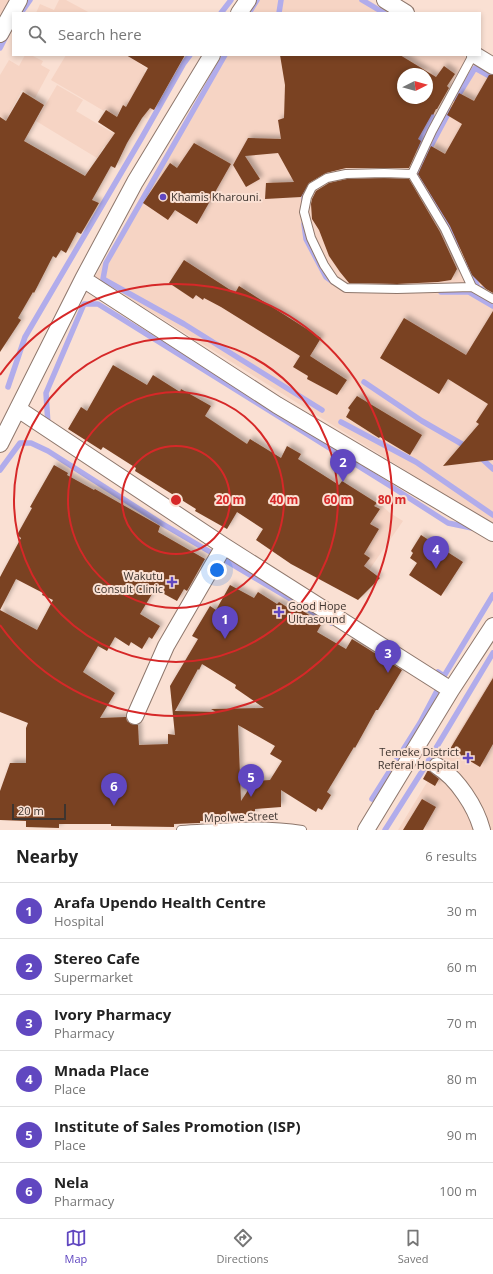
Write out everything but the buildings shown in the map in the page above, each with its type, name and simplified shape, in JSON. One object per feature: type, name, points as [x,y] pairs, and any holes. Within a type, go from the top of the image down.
[{"type":"street","points":[[12,12],[19,0]]},
{"type":"street","points":[[240,12],[248,0]]},
{"type":"street","points":[[385,0],[404,12]]},
{"type":"street","points":[[0,34],[12,13]]},
{"type":"street","points":[[0,444],[83,279],[135,182],[211,56]]},
{"type":"street","points":[[476,56],[493,66]]},
{"type":"street","points":[[83,279],[277,404],[493,533]]},
{"type":"street","points":[[18,409],[224,546],[451,690]]},
{"type":"street","points":[[135,716],[166,646],[224,546]]},
{"type":"street","points":[[366,830],[451,690],[493,626]]},
{"type":"street","points":[[437,766],[446,771],[472,804],[482,830]]},
{"type":"lane","points":[[412,174],[432,131],[473,56]]},
{"type":"lane","points":[[412,174],[346,174],[327,178],[312,187],[307,197],[304,212],[311,238],[324,265],[334,280],[346,288],[397,289],[472,287],[493,299]]},
{"type":"lane","points":[[412,174],[445,229],[472,287]]},
{"type":"lane","name":"Mpolwe Street","points":[[181,830],[245,826],[284,827],[302,830]]},
{"type":"shaded area","points":[[0,0],[9,0],[0,16]]},
{"type":"shaded area","points":[[59,0],[66,0],[88,12],[36,12],[40,4],[54,10]]},
{"type":"shaded area","points":[[253,0],[368,0],[388,12],[247,12]]},
{"type":"shaded area","points":[[24,56],[33,56],[43,61],[41,65],[50,70],[35,98],[22,90],[6,120],[0,117],[0,75],[9,60],[19,66]]},
{"type":"shaded area","points":[[65,56],[135,56],[142,60],[140,64],[146,68],[144,72],[166,85],[147,119],[123,105],[116,117],[105,109],[104,111],[51,80]]},
{"type":"shaded area","points":[[221,56],[464,56],[493,74],[493,525],[95,277]]},
{"type":"shaded area","points":[[57,85],[83,100],[76,111],[128,142],[120,155],[104,146],[97,158],[36,121]]},
{"type":"shaded area","points":[[378,502],[390,513],[403,521],[365,576],[354,565],[372,509]]},
{"type":"shaded area","name":"Temeke District Referal Hospital","points":[[493,676],[493,830],[398,830],[448,750]]},
{"type":"waterway","points":[[22,12],[30,0]]},
{"type":"waterway","points":[[222,12],[231,0]]},
{"type":"waterway","points":[[250,12],[257,0]]},
{"type":"waterway","points":[[279,12],[281,0]]},
{"type":"waterway","points":[[362,0],[382,12]]},
{"type":"waterway","points":[[0,48],[7,34]]},
{"type":"waterway","points":[[8,387],[25,337],[189,56]]},
{"type":"waterway","points":[[224,56],[106,263],[103,279],[184,324],[322,410]]},
{"type":"waterway","points":[[456,99],[475,68],[493,78]]},
{"type":"waterway","points":[[450,110],[418,170],[424,190],[447,222],[457,247]]},
{"type":"waterway","points":[[417,147],[432,116],[425,111]]},
{"type":"waterway","points":[[304,201],[304,192],[312,185]]},
{"type":"waterway","points":[[304,224],[306,239],[326,277],[333,282]]},
{"type":"waterway","points":[[465,264],[478,288],[482,289]]},
{"type":"waterway","points":[[441,292],[469,292],[493,306]]},
{"type":"waterway","points":[[48,425],[46,393],[84,304],[98,304],[448,523],[472,528]]},
{"type":"waterway","points":[[364,382],[422,421],[467,447]]},
{"type":"waterway","points":[[341,422],[416,462],[493,515]]},
{"type":"waterway","points":[[0,470],[20,443],[31,443],[48,451],[161,523],[212,553]]},
{"type":"waterway","points":[[480,457],[493,469]]},
{"type":"waterway","points":[[223,559],[331,623]]},
{"type":"waterway","points":[[438,672],[444,676],[493,595]]},
{"type":"waterway","points":[[385,830],[493,653]]},
{"type":"waterway","points":[[372,799],[420,723],[439,687],[437,686]]},
{"type":"place","name":"Khamis Kharouni.","points":[[163,197]]},
{"type":"place","name":"Stereo Cafe","points":[[343,482]]},
{"type":"place","name":"Mnada Place","points":[[436,569]]},
{"type":"place","name":"Wakutu Consult Clinic","points":[[172,582]]},
{"type":"place","name":"Good Hope Ultrasound","points":[[279,612]]},
{"type":"place","name":"Arafa Upendo Health Centre","points":[[225,639]]},
{"type":"place","name":"Ivory Pharmacy","points":[[388,673]]},
{"type":"place","name":"Temeke District Referal Hospital","points":[[468,758]]},
{"type":"place","name":"Institute of Sales Promotion (ISP)","points":[[251,797]]},
{"type":"place","name":"Nela","points":[[114,806]]}]
